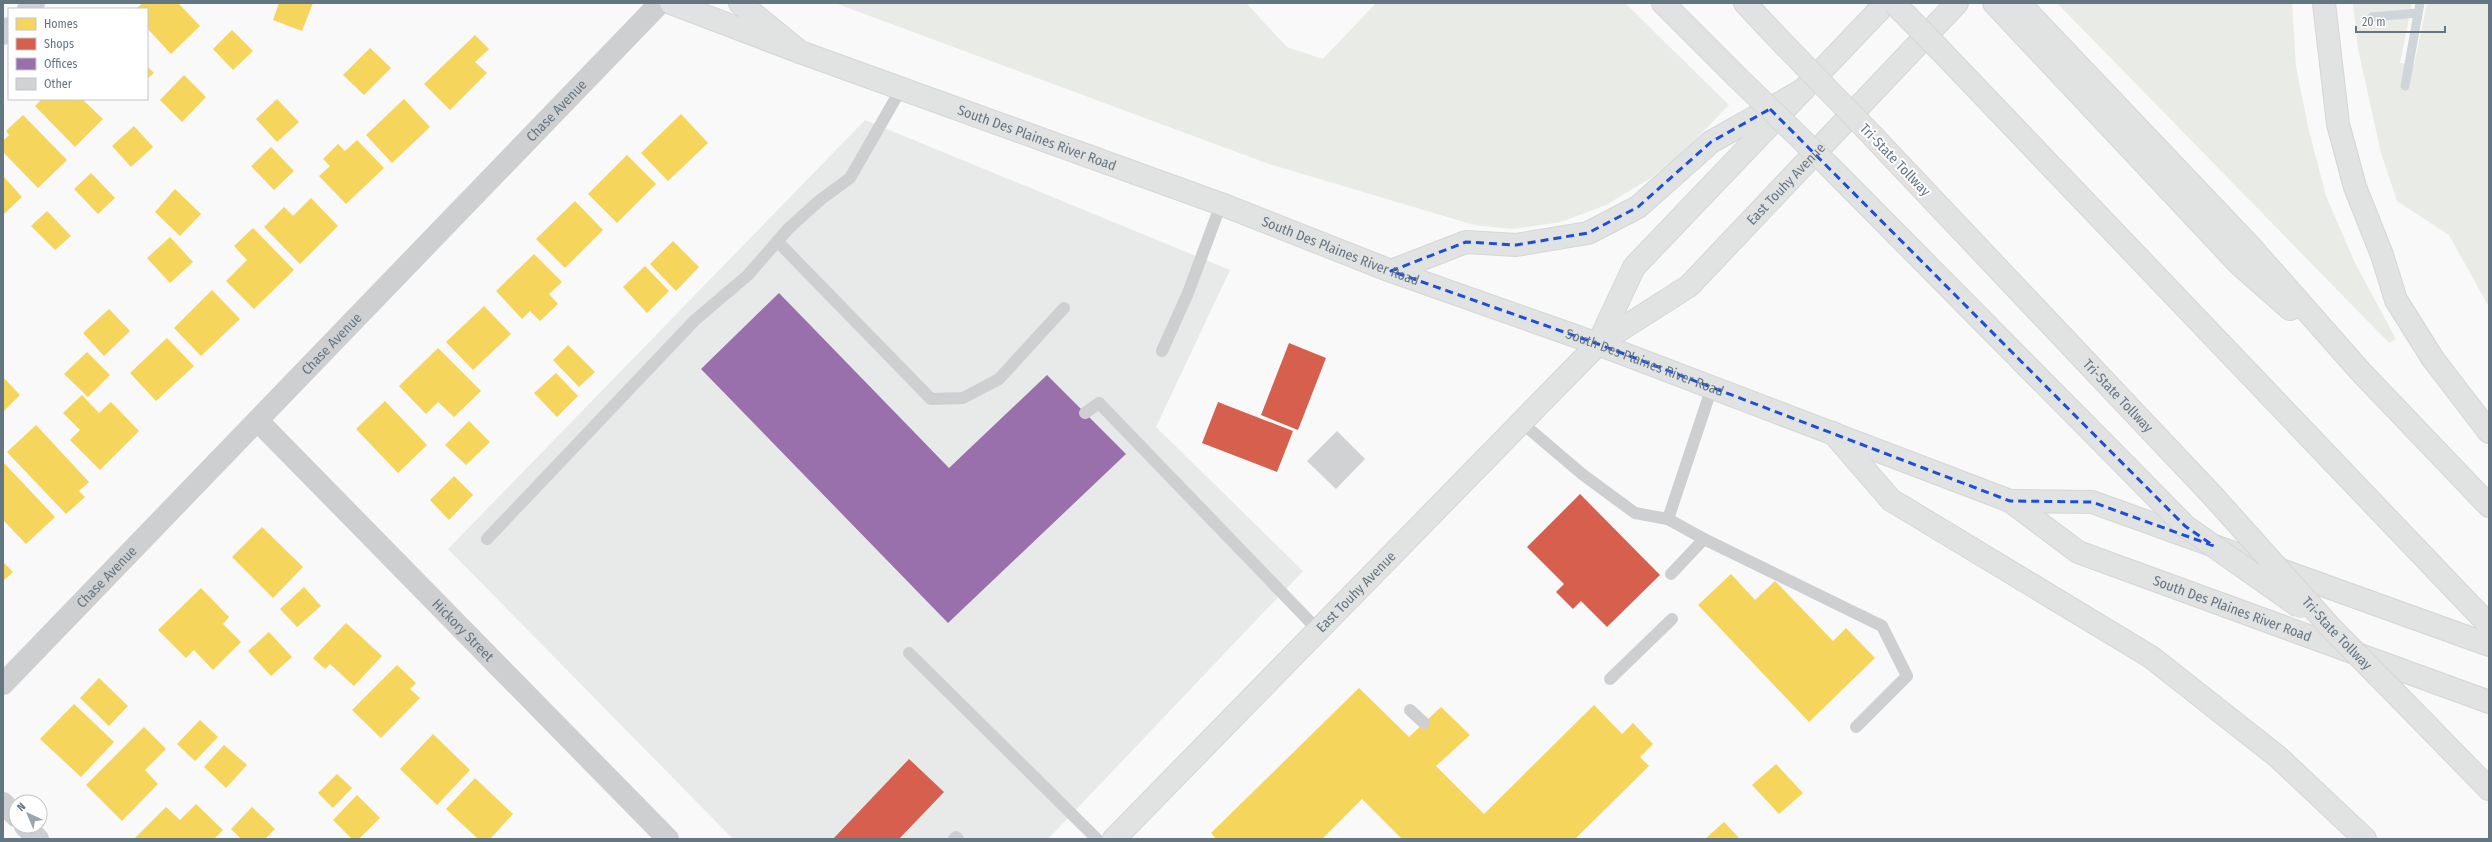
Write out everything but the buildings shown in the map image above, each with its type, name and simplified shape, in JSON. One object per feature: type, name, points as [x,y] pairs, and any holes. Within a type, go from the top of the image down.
[{"type":"main road","name":"South Des Plaines River Road","points":[[671,3],[901,89],[1221,204],[1391,271],[1598,344],[2010,501],[2078,552],[2489,702]]},
{"type":"main road","points":[[740,3],[800,52]]},
{"type":"main road","points":[[1663,3],[1829,166],[2185,526],[2332,629]]},
{"type":"main road","name":"Tri-State Tollway","points":[[1745,3],[2213,496],[2332,629],[2489,789]]},
{"type":"main road","name":"East Touhy Avenue","points":[[1598,344],[1634,267],[1886,3]]},
{"type":"main road","points":[[1894,3],[2489,625]]},
{"type":"main road","name":"East Touhy Avenue","points":[[1114,839],[1317,629],[1598,344],[1689,286],[1957,3]]},
{"type":"main road","points":[[1994,3],[2239,264],[2360,371]]},
{"type":"main road","points":[[2019,3],[2249,245],[2360,371],[2489,506]]},
{"type":"main road","points":[[2324,3],[2338,124],[2355,187],[2382,255],[2396,300],[2433,359],[2489,432]]},
{"type":"main road","points":[[1391,271],[1466,242],[1516,245],[1588,233],[1638,207],[1711,142],[1803,90]]},
{"type":"main road","points":[[1833,433],[1891,500],[2150,657],[2278,757],[2365,839]]},
{"type":"main road","name":"South Des Plaines River Road","points":[[2010,501],[2092,502],[2489,645]]},
{"type":"street","name":"Chase Avenue","points":[[3,684],[660,3]]},
{"type":"street","name":"Hickory Street","points":[[258,421],[668,839]]},
{"type":"lane","points":[[487,539],[695,320],[748,275],[777,242],[820,200],[850,178],[901,89]]},
{"type":"lane","points":[[1162,351],[1188,293],[1221,204]]},
{"type":"lane","points":[[777,242],[931,399],[963,398],[999,378],[1064,308]]},
{"type":"lane","points":[[1668,519],[1712,387]]},
{"type":"lane","points":[[1085,413],[1099,403],[1317,629]]},
{"type":"lane","points":[[1521,422],[1582,474],[1635,513],[1668,519],[1704,539],[1882,626],[1907,676],[1856,727]]},
{"type":"lane","points":[[1671,574],[1704,539]]},
{"type":"lane","points":[[1610,679],[1672,618]]},
{"type":"lane","points":[[909,653],[1096,839]]},
{"type":"lane","points":[[1410,710],[1424,722]]},
{"type":"lane","points":[[954,839],[956,837],[958,839]]},
{"type":"highlighted area","points":[[1770,109],[2185,526],[2214,546],[2092,502],[2010,501],[1598,344],[1391,271],[1466,242],[1516,245],[1588,233],[1638,207],[1711,142]]},
{"type":"shaded area","points":[[835,3],[1246,3],[1287,47],[1323,59],[1376,3],[1625,3],[1729,105],[1685,150],[1651,178],[1606,205],[1561,222],[1514,229],[1474,225],[1269,164]]},
{"type":"shaded area","points":[[2057,3],[2292,3],[2296,67],[2309,131],[2326,196],[2355,263],[2396,339],[2389,343]]},
{"type":"shaded area","points":[[2353,3],[2412,3],[2400,63],[2414,65],[2427,3],[2489,3],[2489,307],[2449,235],[2397,201],[2381,153],[2358,49]]},
{"type":"shaded area","points":[[865,120],[1230,270],[1156,427],[1303,571],[1048,839],[733,839],[448,549]]},
{"type":"waterway","points":[[2405,86],[2420,3]]},
{"type":"waterway","points":[[2372,17],[2418,13]]}]
